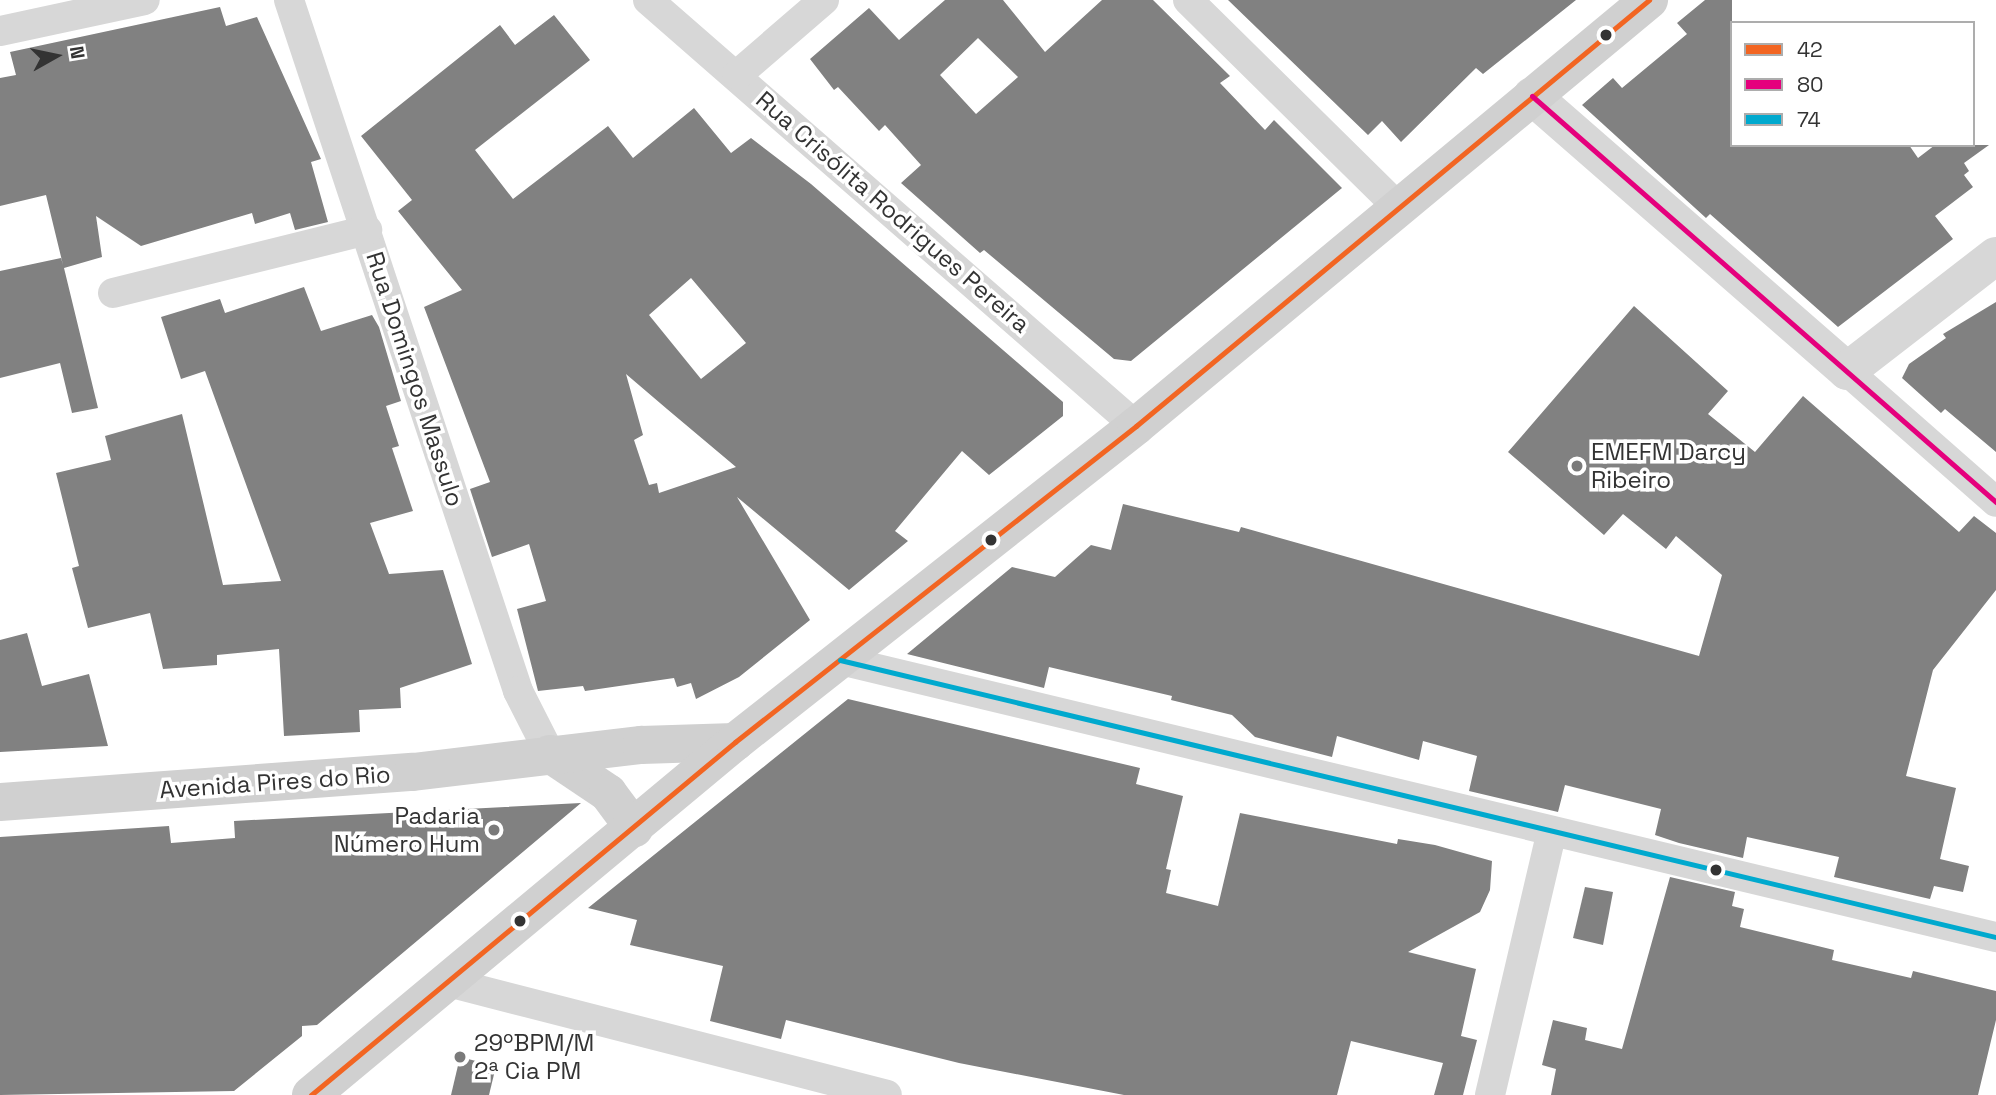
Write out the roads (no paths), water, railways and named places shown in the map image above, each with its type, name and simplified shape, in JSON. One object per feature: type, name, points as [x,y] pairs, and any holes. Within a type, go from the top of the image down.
[{"type":"main road","points":[[311,1095],[635,828],[735,742],[1136,426],[1397,206],[1648,0]]},
{"type":"main road","name":"Avenida Pires do Rio","points":[[0,802],[413,772],[550,754],[735,742]]},
{"type":"main road","points":[[550,754],[608,793],[635,828]]},
{"type":"street","points":[[0,31],[145,0]]},
{"type":"street","name":"Rua Domingos Massulo","points":[[289,0],[518,691],[550,754]]},
{"type":"street","name":"Rua Crisólita Rodrigues Pereira","points":[[648,0],[1136,426]]},
{"type":"street","points":[[737,75],[824,0]]},
{"type":"street","points":[[1188,0],[1397,206]]},
{"type":"street","points":[[1532,96],[1996,502]]},
{"type":"street","points":[[113,293],[367,230]]},
{"type":"street","points":[[1847,371],[1996,256]]},
{"type":"street","points":[[840,660],[1996,937]]},
{"type":"street","points":[[1490,1095],[1552,831]]},
{"type":"street","points":[[448,982],[887,1095]]},
{"type":"place","name":"EMEFM Darcy Ribeiro","points":[[1577,466]]},
{"type":"place","name":"Padaria Número Hum","points":[[494,830]]},
{"type":"place","name":"29ºBPM/M 2ª Cia PM","points":[[460,1057]]}]
